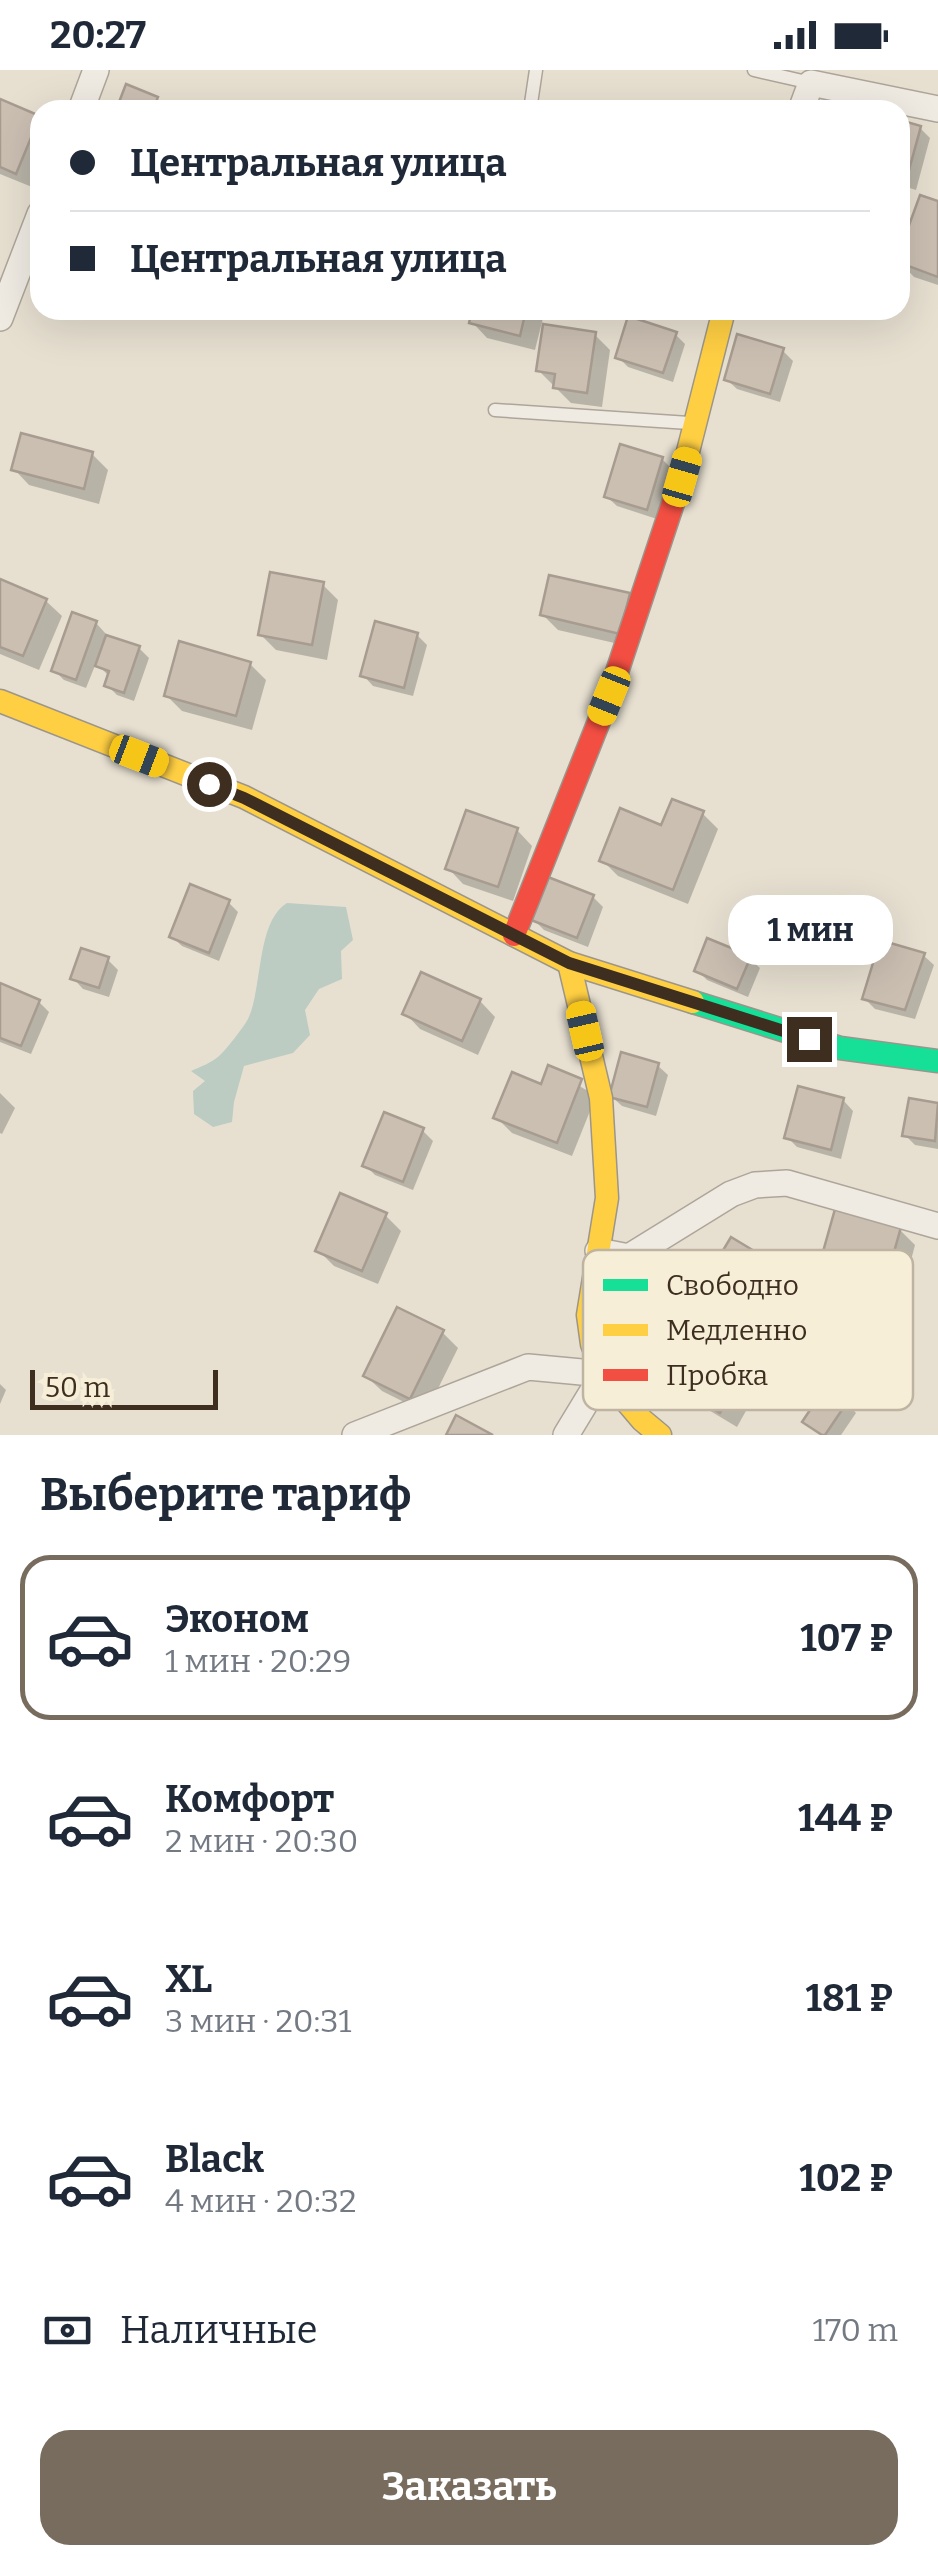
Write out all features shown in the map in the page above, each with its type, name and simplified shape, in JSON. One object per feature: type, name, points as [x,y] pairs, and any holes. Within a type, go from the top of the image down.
[{"type":"street","points":[[85,100],[96,70]]},
{"type":"street","points":[[805,100],[811,83],[894,100]]},
{"type":"street","points":[[910,103],[938,109]]},
{"type":"street","points":[[0,318],[30,240]]},
{"type":"street","points":[[514,935],[609,696],[682,477],[722,320]]},
{"type":"street","points":[[0,700],[244,798],[569,963],[840,1048],[938,1061]]},
{"type":"street","points":[[569,963],[601,1098],[607,1198],[598,1250]]},
{"type":"street","points":[[640,1250],[731,1194],[755,1185],[786,1183],[938,1226]]},
{"type":"street","points":[[355,1435],[528,1367],[583,1372]]},
{"type":"street","points":[[566,1435],[583,1407]]},
{"type":"street","points":[[634,1410],[660,1435]]},
{"type":"lane","points":[[532,100],[536,70]]},
{"type":"lane","points":[[754,70],[811,83]]},
{"type":"lane","points":[[495,410],[697,423]]},
{"type":"shaded area","points":[[287,903],[346,907],[353,940],[341,951],[342,979],[319,989],[305,1010],[310,1035],[293,1053],[244,1066],[232,1122],[213,1127],[194,1114],[193,1091],[205,1081],[191,1071],[219,1056],[248,1019],[270,925]]},
{"type":"building","points":[[126,84],[158,97],[157,100],[120,100]]},
{"type":"building","points":[[0,99],[30,112],[30,140],[16,174],[0,167]]},
{"type":"building","points":[[910,123],[921,126],[910,166]]},
{"type":"building","points":[[920,195],[938,201],[938,277],[910,267],[910,222]]},
{"type":"building","points":[[470,320],[524,320],[520,336],[469,323]]},
{"type":"building","points":[[627,320],[640,320],[677,332],[663,373],[615,358]]},
{"type":"building","points":[[543,324],[596,332],[587,393],[553,388],[555,374],[536,371]]},
{"type":"building","points":[[737,334],[784,348],[770,394],[724,380]]},
{"type":"building","points":[[21,433],[93,452],[84,489],[11,470]]},
{"type":"building","points":[[620,444],[663,457],[647,510],[604,497]]},
{"type":"building","points":[[270,572],[324,582],[312,645],[258,635]]},
{"type":"building","points":[[549,575],[630,593],[620,634],[540,615]]},
{"type":"building","points":[[0,579],[47,599],[23,656],[0,647]]},
{"type":"building","points":[[72,612],[97,621],[76,680],[51,671]]},
{"type":"building","points":[[375,621],[418,633],[404,688],[360,676]]},
{"type":"building","points":[[106,635],[140,646],[124,693],[104,686],[109,671],[95,666]]},
{"type":"building","points":[[179,641],[251,662],[236,716],[164,696]]},
{"type":"building","points":[[672,799],[704,811],[673,890],[599,861],[620,808],[661,825]]},
{"type":"building","points":[[466,810],[518,828],[498,887],[445,869]]},
{"type":"building","points":[[548,877],[594,895],[577,938],[531,920]]},
{"type":"building","points":[[190,884],[230,900],[209,953],[169,937]]},
{"type":"building","points":[[707,938],[751,956],[737,989],[694,971]]},
{"type":"building","points":[[880,940],[925,953],[905,1010],[862,999]]},
{"type":"building","points":[[81,948],[109,957],[99,988],[70,979]]},
{"type":"building","points":[[421,972],[481,999],[462,1041],[402,1014]]},
{"type":"building","points":[[0,983],[40,1000],[21,1046],[0,1038]]},
{"type":"building","points":[[621,1052],[659,1063],[647,1107],[609,1097]]},
{"type":"building","points":[[548,1065],[582,1079],[557,1143],[493,1118],[512,1072],[541,1084]]},
{"type":"building","points":[[798,1086],[844,1098],[831,1150],[784,1138]]},
{"type":"building","points":[[909,1098],[938,1103],[935,1141],[902,1136]]},
{"type":"building","points":[[384,1112],[424,1128],[403,1182],[362,1166]]},
{"type":"building","points":[[340,1193],[387,1213],[362,1271],[315,1251]]},
{"type":"building","points":[[835,1209],[901,1227],[895,1250],[824,1250]]},
{"type":"building","points":[[731,1237],[753,1250],[723,1250]]},
{"type":"building","points":[[397,1307],[444,1330],[410,1399],[363,1376]]},
{"type":"building","points":[[810,1410],[842,1410],[825,1435],[802,1422]]},
{"type":"building","points":[[456,1415],[493,1435],[446,1435]]},
{"type":"traffic: fast","points":[[693,1002],[840,1048],[938,1061]]},
{"type":"traffic: slow","points":[[681,479],[721,320]]},
{"type":"traffic: slow","points":[[0,701],[244,797],[569,963],[693,1002]]},
{"type":"traffic: slow","points":[[569,963],[601,1098],[607,1198],[599,1250]]},
{"type":"traffic: slow","points":[[634,1410],[660,1435]]},
{"type":"traffic: jam","points":[[514,935],[609,696],[681,479]]},
{"type":"route","points":[[209,784],[244,798],[569,963],[809,1039]]}]
